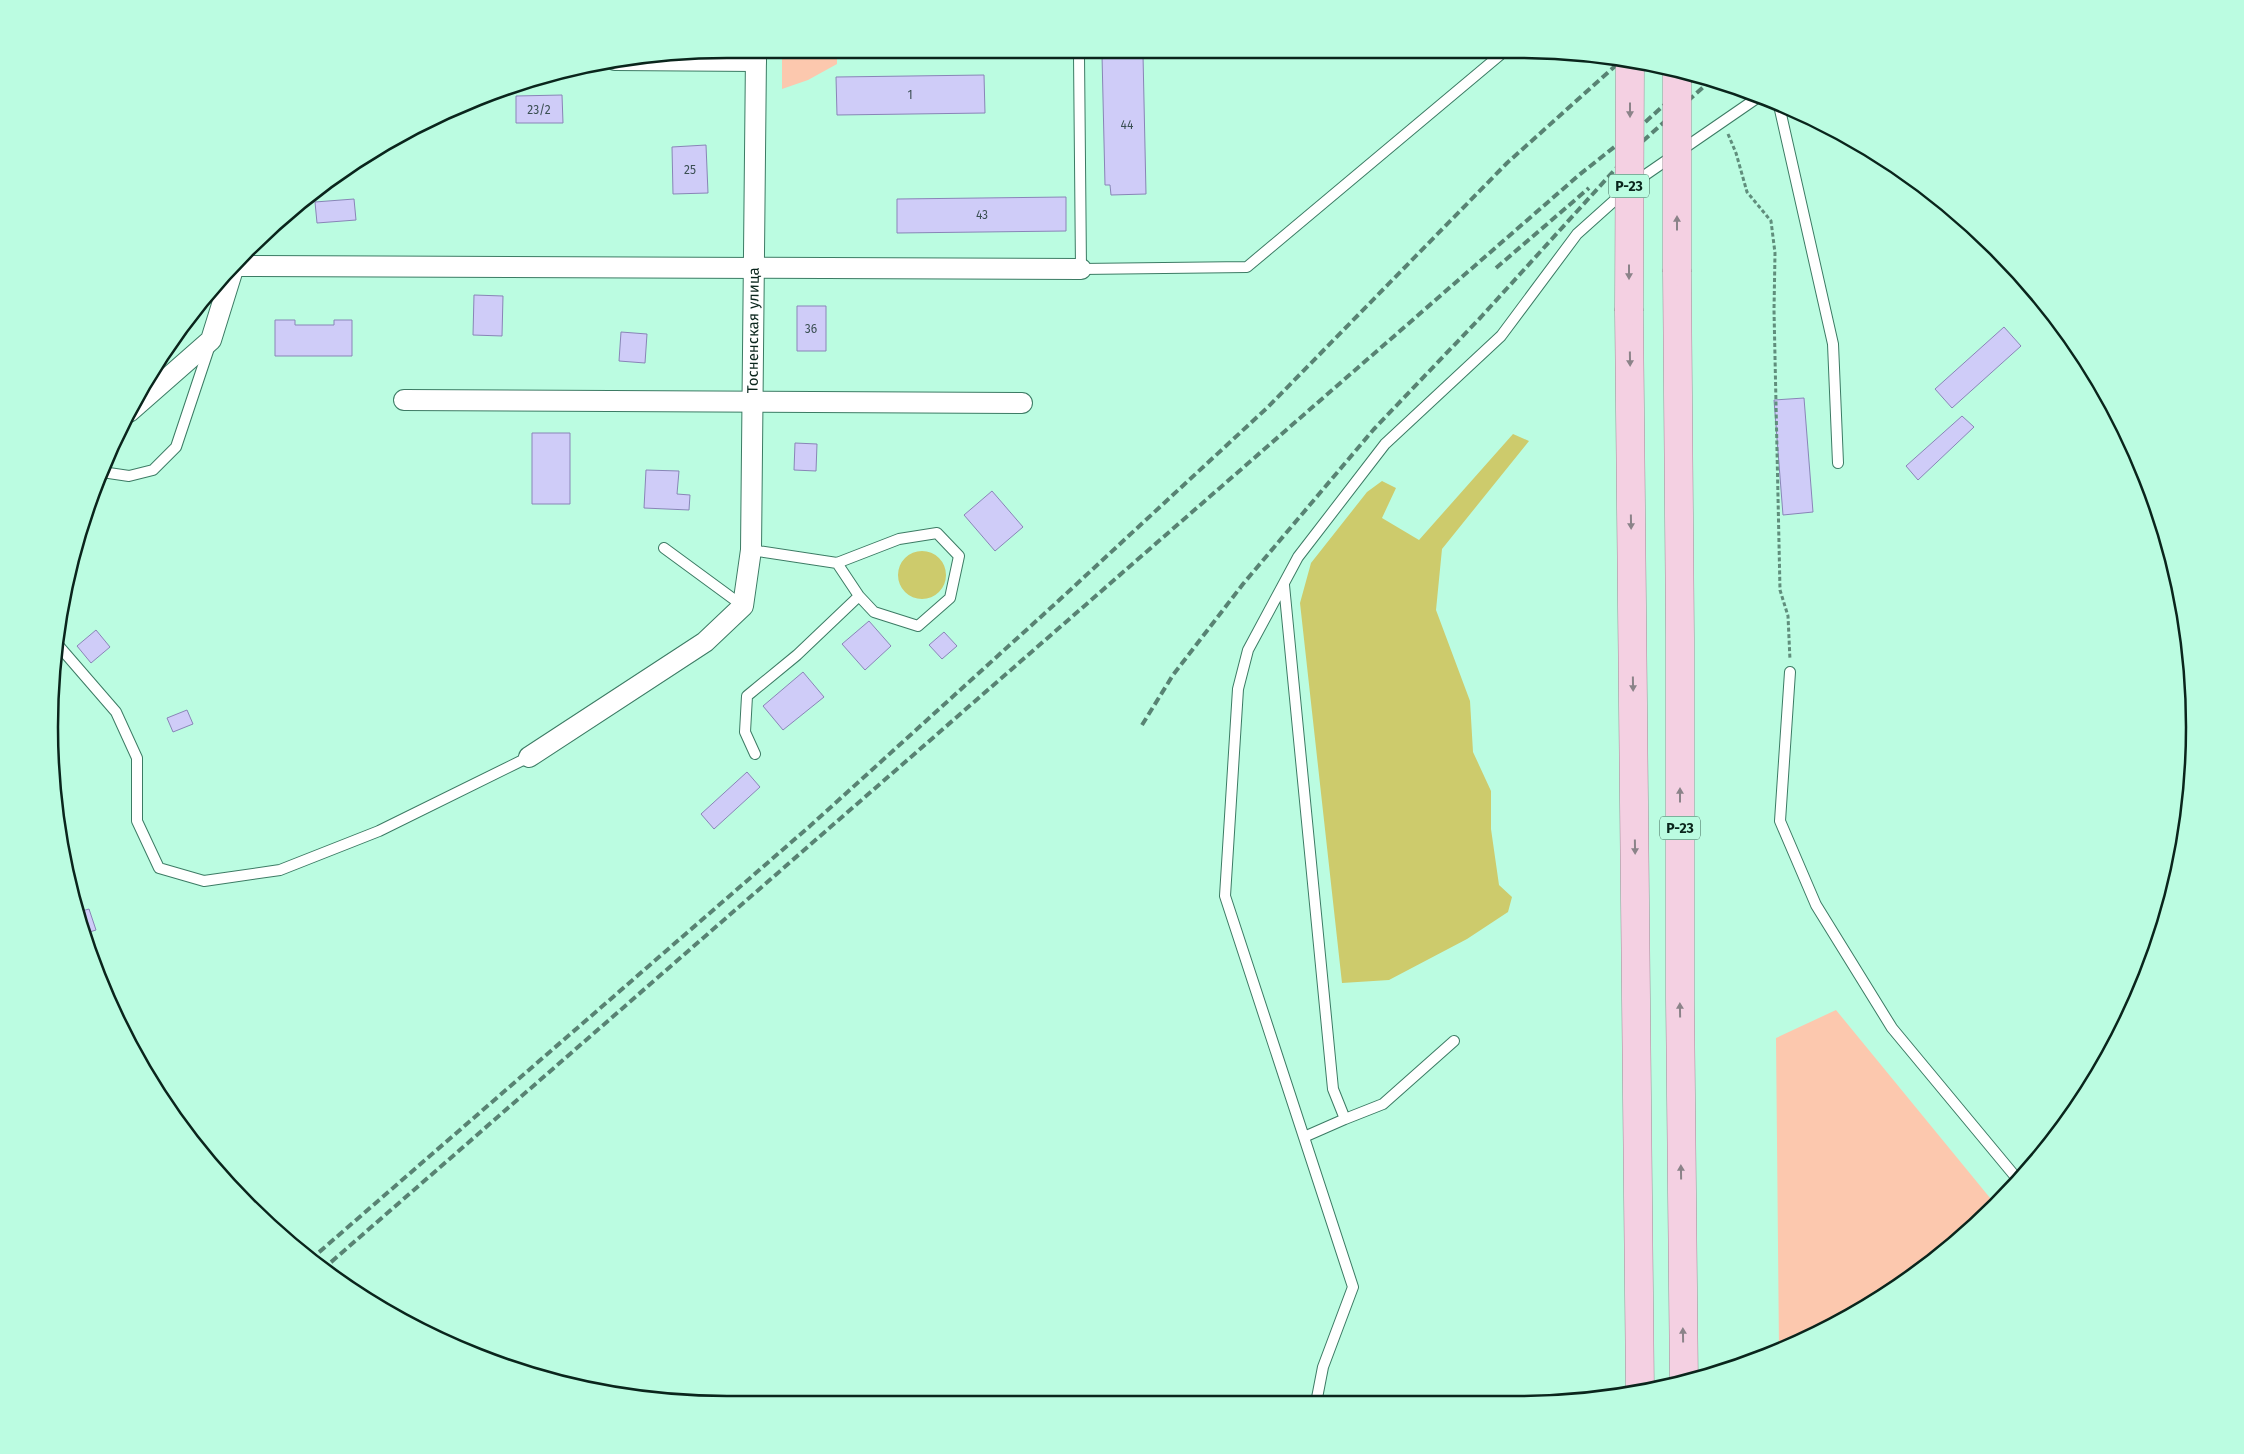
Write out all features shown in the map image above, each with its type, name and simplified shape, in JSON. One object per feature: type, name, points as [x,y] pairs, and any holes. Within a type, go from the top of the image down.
[{"type":"highway","name":"Р-23","points":[[1630,67],[1629,311],[1640,1385]]},
{"type":"highway","name":"Р-23","points":[[1677,77],[1680,1009],[1684,1375]]},
{"type":"street","points":[[683,59],[756,58]]},
{"type":"street","name":"Тосненская улица","points":[[743,606],[752,550],[756,58]]},
{"type":"street","points":[[243,266],[1081,269]]},
{"type":"street","points":[[143,400],[211,340],[230,280]]},
{"type":"street","points":[[404,400],[1022,403]]},
{"type":"street","points":[[529,757],[705,642],[743,606]]},
{"type":"lane","points":[[1078,58],[1081,269],[1247,267],[1496,58]]},
{"type":"lane","points":[[1317,1396],[1322,1367],[1353,1287],[1225,896],[1238,690],[1248,650],[1298,557],[1385,444],[1501,336],[1576,234],[1635,182],[1753,101]]},
{"type":"lane","points":[[1780,112],[1833,344],[1838,463]]},
{"type":"lane","points":[[107,473],[129,476],[153,470],[176,447],[211,340]]},
{"type":"lane","points":[[752,550],[837,563],[899,539],[937,533],[959,556],[950,598],[918,626],[874,612],[859,596],[837,563]]},
{"type":"lane","points":[[664,548],[743,606]]},
{"type":"lane","points":[[1284,584],[1332,1089],[1345,1119]]},
{"type":"lane","points":[[755,754],[745,732],[747,696],[797,655],[859,596]]},
{"type":"lane","points":[[62,650],[116,712],[137,758],[137,821],[159,868],[204,881],[280,870],[379,831],[529,757]]},
{"type":"lane","points":[[1790,672],[1780,821],[1816,905],[1892,1028],[2013,1175]]},
{"type":"lane","points":[[1304,1136],[1383,1104],[1454,1041]]},
{"type":"path","points":[[1724,122],[1736,153],[1747,192],[1770,221],[1775,252],[1774,310],[1780,590],[1788,616],[1790,672]]},
{"type":"shaded area","points":[[782,58],[837,58],[837,64],[808,80],[782,89]]},
{"type":"shaded area","points":[[1513,434],[1529,441],[1442,549],[1436,610],[1470,701],[1473,752],[1491,791],[1491,829],[1499,885],[1512,897],[1508,912],[1467,939],[1389,980],[1342,983],[1300,603],[1311,563],[1367,492],[1382,481],[1396,488],[1382,518],[1419,540]]},
{"type":"shaded area","points":[[922,551],[931,553],[939,558],[944,566],[946,575],[944,584],[939,592],[931,597],[922,599],[913,597],[905,592],[900,584],[898,575],[900,566],[905,558],[913,553]]},
{"type":"shaded area","points":[[1836,1010],[1991,1199],[1925,1258],[1889,1284],[1852,1307],[1779,1343],[1776,1038]]},
{"type":"building","points":[[1102,58],[1143,58],[1146,194],[1111,195],[1110,185],[1105,185]]},
{"type":"building","points":[[984,75],[985,113],[837,115],[836,77]]},
{"type":"building","points":[[562,95],[563,123],[516,123],[516,96]]},
{"type":"building","points":[[706,145],[708,193],[673,194],[672,147]]},
{"type":"building","points":[[1066,197],[1066,231],[897,233],[897,199]]},
{"type":"building","points":[[354,199],[356,220],[317,223],[315,202]]},
{"type":"building","points":[[474,295],[503,296],[502,336],[473,335]]},
{"type":"building","points":[[797,306],[826,306],[826,351],[797,351]]},
{"type":"building","points":[[275,320],[295,320],[295,325],[334,325],[334,320],[352,320],[352,356],[275,356]]},
{"type":"building","points":[[2004,327],[2021,346],[1952,408],[1935,389]]},
{"type":"building","points":[[621,332],[647,334],[645,363],[619,361]]},
{"type":"building","points":[[1804,398],[1813,512],[1783,515],[1774,400]]},
{"type":"building","points":[[1962,416],[1974,427],[1918,480],[1906,466]]},
{"type":"building","points":[[532,433],[570,433],[570,504],[532,504]]},
{"type":"building","points":[[795,443],[817,444],[816,471],[794,470]]},
{"type":"building","points":[[646,470],[679,471],[677,494],[690,495],[689,510],[644,508]]},
{"type":"building","points":[[992,491],[1023,527],[995,551],[964,515]]},
{"type":"building","points":[[869,621],[891,646],[865,670],[842,644]]},
{"type":"building","points":[[96,630],[110,647],[91,663],[77,646]]},
{"type":"building","points":[[944,632],[957,646],[942,659],[929,645]]},
{"type":"building","points":[[803,672],[824,697],[783,730],[763,706]]},
{"type":"building","points":[[187,710],[193,724],[173,732],[167,718]]},
{"type":"building","points":[[747,772],[760,787],[714,829],[701,814]]},
{"type":"building","points":[[89,909],[96,930],[90,932],[83,911]]},
{"type":"railway","points":[[316,1255],[810,826],[1055,604],[1268,407],[1507,163],[1616,65]]},
{"type":"railway","points":[[328,1265],[1579,175],[1642,125],[1691,80]]},
{"type":"railway","points":[[1625,157],[1706,85]]},
{"type":"railway","points":[[1142,725],[1173,675],[1243,584],[1374,429],[1481,317],[1630,153]]},
{"type":"railway","points":[[1496,268],[1589,188]]}]
